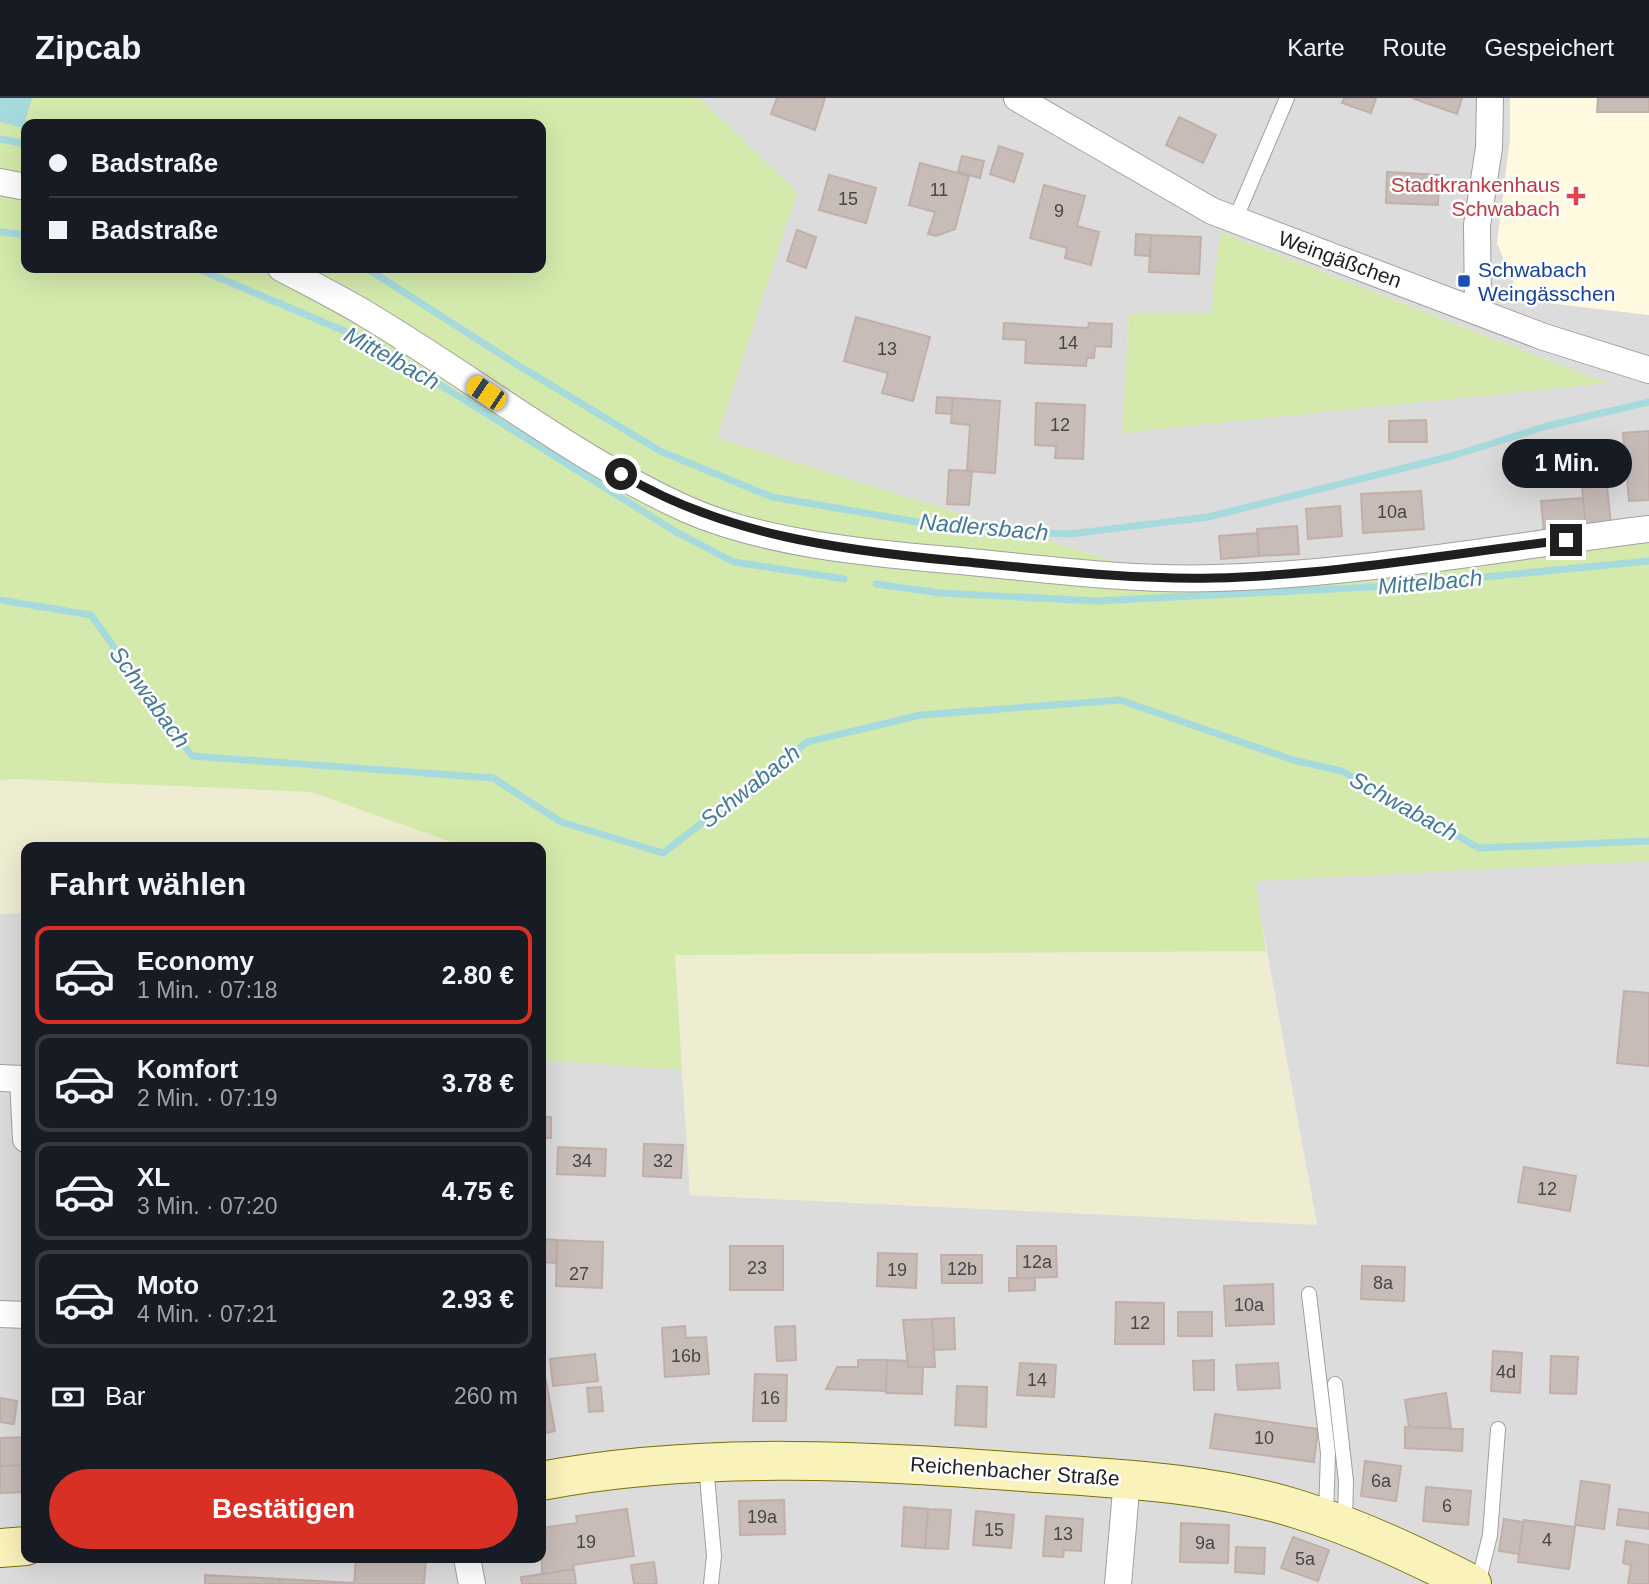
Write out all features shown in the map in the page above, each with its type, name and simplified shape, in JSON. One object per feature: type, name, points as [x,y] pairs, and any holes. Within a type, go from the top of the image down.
[{"type":"main road","name":"Reichenbacher Straße","points":[[546,1480],[585,1472],[706,1463],[902,1463],[1127,1479],[1211,1489],[1297,1508],[1398,1546],[1472,1584]]},
{"type":"main road","points":[[0,1548],[21,1546]]},
{"type":"street","name":"Weingäßchen","points":[[1017,98],[1050,106],[1212,211],[1478,310],[1545,338],[1649,370]]},
{"type":"street","points":[[1478,310],[1477,225],[1489,148],[1490,98]]},
{"type":"street","points":[[0,182],[21,186]]},
{"type":"street","points":[[290,273],[364,313],[486,393],[644,488],[689,510],[739,527],[859,552],[1149,579],[1214,578],[1317,571],[1649,529]]},
{"type":"street","points":[[0,1077],[21,1079]]},
{"type":"street","points":[[0,1314],[21,1315]]},
{"type":"street","points":[[1118,1584],[1127,1479]]},
{"type":"street","points":[[468,1563],[472,1584]]},
{"type":"lane","points":[[1235,220],[1287,98]]},
{"type":"lane","points":[[1309,1294],[1336,1523]]},
{"type":"lane","points":[[1335,1384],[1346,1481],[1336,1523]]},
{"type":"lane","points":[[1478,1584],[1490,1535],[1498,1429]]},
{"type":"lane","points":[[706,1463],[714,1556],[711,1584]]},
{"type":"shaded area","points":[[699,98],[1649,98],[1649,530],[1149,572],[716,438],[796,192]],"holes":[[[1220,232],[1605,383],[1122,433],[1129,314],[1211,314]]]},
{"type":"shaded area","name":"Stadtkrankenhaus Schwabach","points":[[1510,98],[1649,98],[1649,315],[1521,300],[1497,243],[1510,139]]},
{"type":"shaded area","points":[[13,779],[311,792],[451,842],[21,842],[21,924],[20,913],[0,914],[0,781]]},
{"type":"shaded area","points":[[1649,861],[1649,1584],[0,1584],[0,914],[20,913],[21,924],[21,1563],[546,1563],[546,1060],[682,1070],[690,1195],[1317,1224],[1254,881]]},
{"type":"shaded area","points":[[1266,951],[1317,1225],[690,1195],[675,955]]},
{"type":"green space","points":[[0,98],[699,98],[797,192],[717,438],[1149,572],[1649,530],[1649,861],[1255,881],[1266,951],[675,955],[682,1070],[546,1060],[546,842],[451,842],[311,792],[13,779],[0,781]]},
{"type":"green space","points":[[1220,232],[1607,383],[1122,433],[1129,314],[1211,314]]},
{"type":"water","points":[[0,98],[32,98],[26,119],[21,119],[21,127],[0,122]]},
{"type":"building","points":[[777,98],[825,98],[815,130],[771,114]]},
{"type":"building","points":[[1344,98],[1376,98],[1371,113],[1342,103]]},
{"type":"building","points":[[1412,98],[1462,98],[1457,114]]},
{"type":"building","points":[[1598,98],[1649,98],[1649,112],[1597,112]]},
{"type":"building","points":[[1179,117],[1216,135],[1203,163],[1166,145]]},
{"type":"building","points":[[999,146],[1023,154],[1014,182],[990,174]]},
{"type":"building","points":[[962,156],[984,161],[980,178],[958,172]]},
{"type":"building","points":[[920,163],[969,176],[955,229],[936,236],[928,234],[935,212],[909,205]]},
{"type":"building","points":[[1387,172],[1439,175],[1438,205],[1386,203]]},
{"type":"building","points":[[829,175],[876,188],[866,223],[819,210]]},
{"type":"building","points":[[1044,185],[1085,196],[1077,226],[1099,232],[1091,265],[1065,258],[1067,248],[1030,238]]},
{"type":"building","points":[[797,230],[816,237],[806,268],[787,261]]},
{"type":"building","points":[[1136,234],[1151,235],[1150,256],[1135,255]]},
{"type":"building","points":[[1151,235],[1201,237],[1199,274],[1149,272]]},
{"type":"building","points":[[856,317],[930,337],[913,401],[882,393],[888,373],[844,361]]},
{"type":"building","points":[[1004,323],[1088,328],[1089,323],[1112,324],[1111,347],[1095,346],[1094,358],[1087,358],[1086,366],[1025,363],[1026,340],[1003,339]]},
{"type":"building","points":[[937,397],[953,398],[952,414],[936,413]]},
{"type":"building","points":[[953,398],[1000,401],[995,473],[967,471],[970,425],[951,423]]},
{"type":"building","points":[[1036,403],[1085,405],[1083,459],[1055,458],[1056,446],[1035,445]]},
{"type":"building","points":[[1426,420],[1427,442],[1389,442],[1389,421]]},
{"type":"building","points":[[1649,431],[1649,500],[1629,501],[1623,433]]},
{"type":"building","points":[[1558,448],[1560,470],[1518,473],[1516,451]]},
{"type":"building","points":[[949,470],[972,471],[969,505],[947,504]]},
{"type":"building","points":[[1607,486],[1611,525],[1586,528],[1582,488]]},
{"type":"building","points":[[1421,491],[1424,529],[1363,533],[1361,494]]},
{"type":"building","points":[[1583,498],[1586,528],[1544,532],[1541,501]]},
{"type":"building","points":[[1340,506],[1342,536],[1308,539],[1306,509]]},
{"type":"building","points":[[1297,526],[1299,554],[1259,556],[1257,529]]},
{"type":"building","points":[[1258,533],[1259,556],[1221,559],[1219,536]]},
{"type":"building","points":[[1624,991],[1649,993],[1649,1066],[1617,1063]]},
{"type":"building","points":[[546,1117],[551,1117],[551,1138],[546,1138]]},
{"type":"building","points":[[644,1144],[683,1145],[681,1178],[643,1176]]},
{"type":"building","points":[[558,1147],[606,1149],[605,1176],[557,1174]]},
{"type":"building","points":[[1524,1167],[1576,1176],[1570,1211],[1518,1202]]},
{"type":"building","points":[[546,1239],[557,1240],[556,1263],[546,1262]]},
{"type":"building","points":[[557,1240],[603,1242],[602,1288],[556,1286]]},
{"type":"building","points":[[730,1246],[783,1246],[783,1290],[730,1290]]},
{"type":"building","points":[[1017,1246],[1056,1246],[1057,1277],[1017,1278]]},
{"type":"building","points":[[878,1253],[917,1254],[916,1288],[877,1286]]},
{"type":"building","points":[[941,1255],[982,1255],[982,1283],[942,1283]]},
{"type":"building","points":[[1362,1266],[1405,1267],[1404,1301],[1361,1299]]},
{"type":"building","points":[[1009,1278],[1035,1278],[1035,1290],[1009,1291]]},
{"type":"building","points":[[1273,1284],[1274,1324],[1226,1326],[1224,1286]]},
{"type":"building","points":[[1116,1302],[1164,1303],[1164,1344],[1115,1344]]},
{"type":"building","points":[[1178,1312],[1212,1312],[1212,1336],[1178,1336]]},
{"type":"building","points":[[954,1318],[955,1349],[934,1350],[932,1319]]},
{"type":"building","points":[[932,1319],[935,1367],[908,1367],[903,1320]]},
{"type":"building","points":[[685,1326],[686,1338],[706,1337],[709,1374],[665,1377],[662,1328]]},
{"type":"building","points":[[795,1326],[796,1360],[777,1361],[775,1327]]},
{"type":"building","points":[[1493,1351],[1522,1353],[1520,1393],[1491,1391]]},
{"type":"building","points":[[595,1354],[598,1381],[553,1386],[550,1359]]},
{"type":"building","points":[[1551,1356],[1578,1357],[1576,1394],[1550,1393]]},
{"type":"building","points":[[858,1360],[887,1360],[886,1391],[826,1389],[837,1367],[858,1367]]},
{"type":"building","points":[[887,1360],[908,1361],[908,1367],[923,1367],[922,1394],[886,1393]]},
{"type":"building","points":[[1214,1360],[1214,1390],[1194,1390],[1193,1361]]},
{"type":"building","points":[[1020,1363],[1056,1365],[1054,1397],[1017,1395]]},
{"type":"building","points":[[1278,1363],[1280,1388],[1238,1390],[1236,1365]]},
{"type":"building","points":[[755,1374],[787,1375],[786,1421],[753,1421]]},
{"type":"building","points":[[546,1380],[555,1431],[546,1433]]},
{"type":"building","points":[[957,1386],[987,1387],[986,1427],[955,1425]]},
{"type":"building","points":[[601,1387],[603,1411],[589,1412],[587,1388]]},
{"type":"building","points":[[1446,1393],[1451,1428],[1409,1427],[1405,1400]]},
{"type":"building","points":[[0,1398],[17,1401],[14,1424],[0,1422]]},
{"type":"building","points":[[1215,1414],[1318,1429],[1314,1462],[1210,1448]]},
{"type":"building","points":[[1405,1427],[1463,1429],[1462,1451],[1405,1448]]},
{"type":"building","points":[[21,1437],[21,1465],[0,1466],[0,1438]]},
{"type":"building","points":[[1365,1461],[1401,1466],[1396,1501],[1361,1496]]},
{"type":"building","points":[[21,1465],[21,1492],[0,1493],[0,1466]]},
{"type":"building","points":[[1581,1481],[1610,1485],[1604,1529],[1575,1525]]},
{"type":"building","points":[[1426,1487],[1471,1491],[1468,1525],[1423,1521]]},
{"type":"building","points":[[784,1500],[785,1534],[740,1535],[739,1501]]},
{"type":"building","points":[[904,1507],[928,1509],[925,1548],[902,1546]]},
{"type":"building","points":[[627,1509],[634,1556],[573,1565],[574,1569],[542,1574],[542,1563],[546,1563],[546,1527],[577,1523],[576,1516]]},
{"type":"building","points":[[928,1509],[951,1510],[948,1549],[925,1548]]},
{"type":"building","points":[[1619,1509],[1649,1513],[1649,1529],[1617,1525]]},
{"type":"building","points":[[976,1511],[1014,1515],[1011,1548],[973,1545]]},
{"type":"building","points":[[1046,1516],[1083,1519],[1081,1551],[1064,1550],[1063,1557],[1043,1556]]},
{"type":"building","points":[[1504,1519],[1523,1522],[1519,1554],[1499,1551]]},
{"type":"building","points":[[1524,1520],[1575,1527],[1569,1569],[1518,1562]]},
{"type":"building","points":[[1181,1523],[1229,1525],[1228,1563],[1180,1562]]},
{"type":"building","points":[[1293,1537],[1329,1550],[1318,1581],[1281,1568]]},
{"type":"building","points":[[1626,1541],[1649,1545],[1649,1584],[1628,1584],[1631,1565],[1623,1563]]},
{"type":"building","points":[[1236,1547],[1265,1548],[1264,1574],[1235,1572]]},
{"type":"building","points":[[654,1562],[657,1584],[634,1584],[631,1565]]},
{"type":"building","points":[[356,1563],[426,1563],[424,1584],[354,1584]]},
{"type":"building","points":[[574,1569],[576,1584],[522,1584],[521,1577]]},
{"type":"building","points":[[205,1575],[280,1579],[279,1584],[205,1584]]},
{"type":"building","points":[[280,1579],[354,1583],[354,1584],[279,1584]]},
{"type":"waterway","name":"Nadlersbach","points":[[0,139],[21,143]]},
{"type":"waterway","name":"Mittelbach","points":[[0,232],[21,234]]},
{"type":"waterway","name":"Mittelbach","points":[[208,273],[375,344],[676,532],[734,562],[844,579]]},
{"type":"waterway","name":"Nadlersbach","points":[[374,273],[516,364],[660,451],[772,497],[953,528],[1070,534],[1208,517],[1452,456],[1547,426],[1649,402]]},
{"type":"waterway","name":"Mittelbach","points":[[876,584],[940,593],[1097,601],[1391,586],[1649,561]]},
{"type":"waterway","name":"Schwabach","points":[[0,600],[91,615],[192,756],[493,778],[561,822],[663,853],[807,742],[921,715],[1120,700],[1293,760],[1342,771],[1479,848],[1649,841]]},
{"type":"place","name":"Stadtkrankenhaus Schwabach","points":[[1576,196]]},
{"type":"place","name":"Schwabach Weingässchen","points":[[1464,281]]},
{"type":"route","points":[[621,474],[689,510],[739,527],[859,552],[1149,579],[1264,576],[1566,540]]}]
